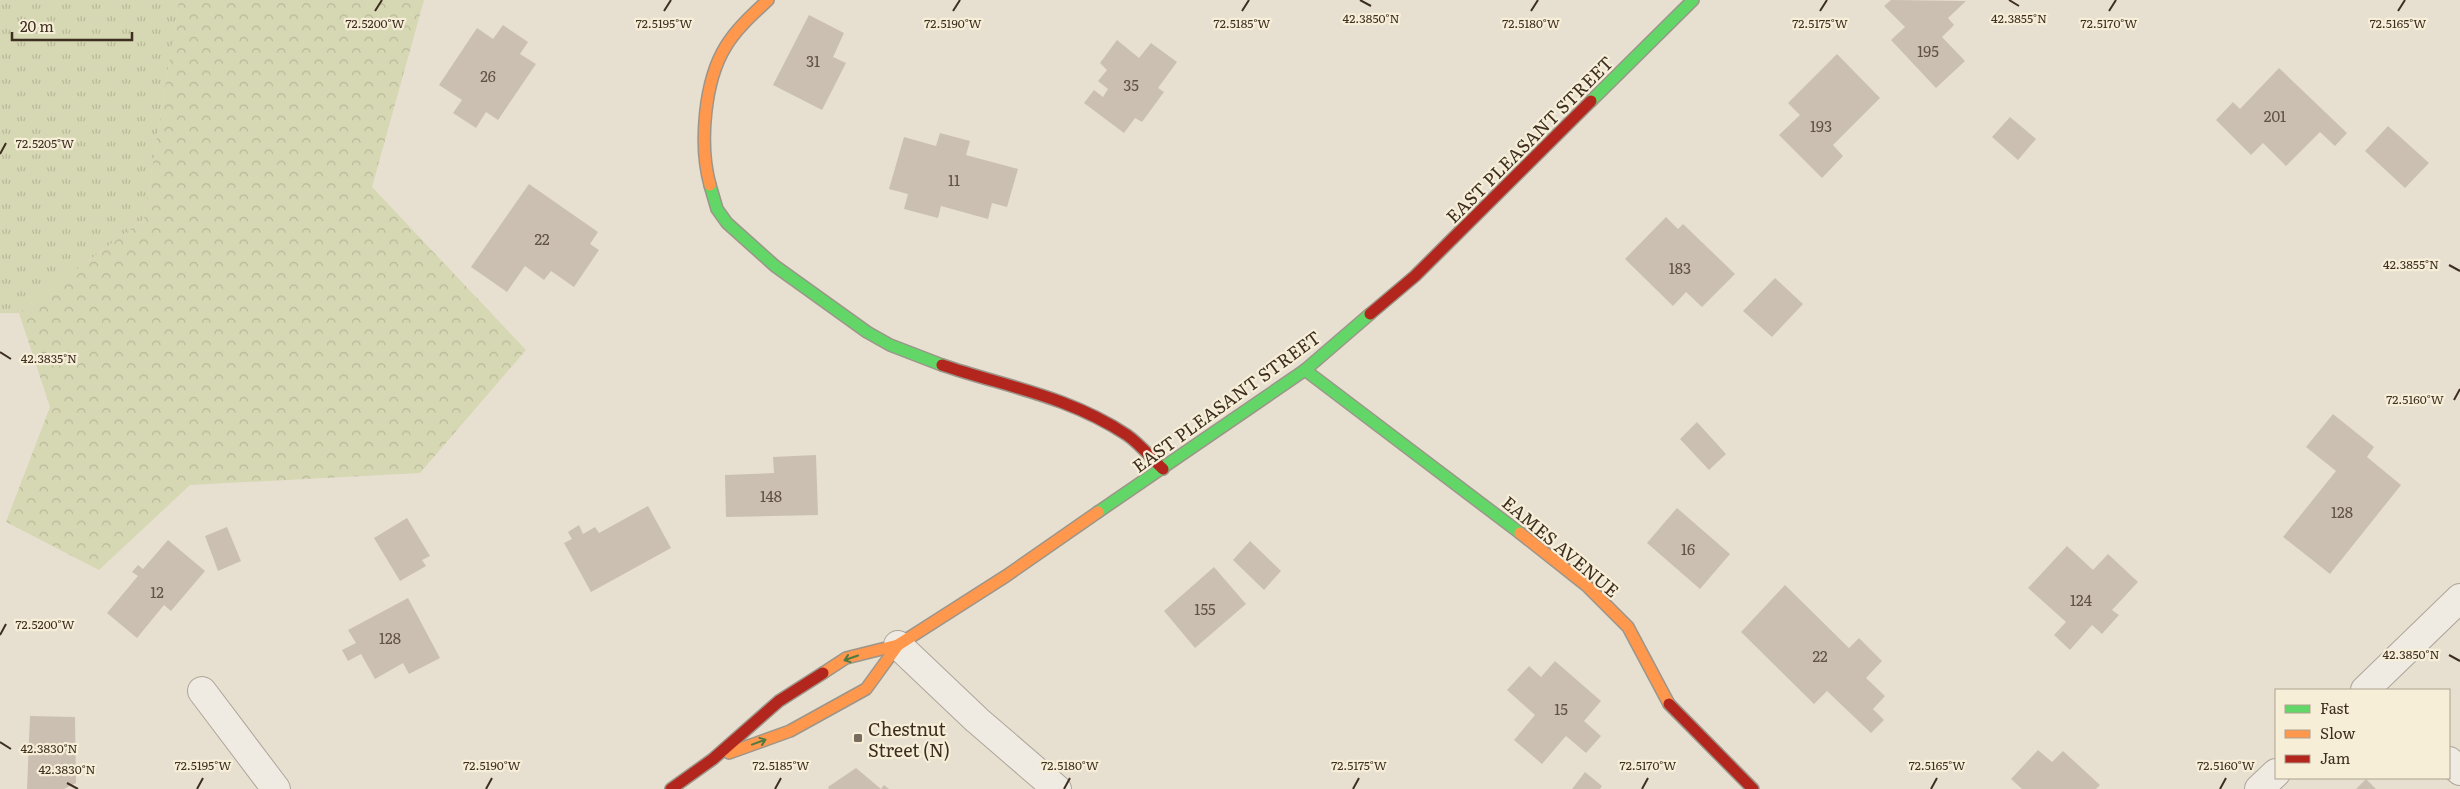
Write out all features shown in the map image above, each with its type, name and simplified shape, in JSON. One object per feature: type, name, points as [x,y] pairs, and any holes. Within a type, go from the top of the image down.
[{"type":"main road","points":[[768,0],[749,17],[726,46],[714,78],[704,127],[706,172],[717,209],[727,222],[774,266],[882,341],[944,366],[1040,393],[1088,413],[1128,436],[1162,469]]},
{"type":"main road","name":"EAST PLEASANT STREET","points":[[671,789],[713,759],[779,701],[846,658],[898,645],[1006,576],[1305,370],[1415,276],[1693,0]]},
{"type":"main road","name":"EAMES AVENUE","points":[[1305,370],[1508,523],[1587,586],[1628,627],[1638,642],[1666,700],[1683,720],[1753,789]]},
{"type":"main road","name":"EAST PLEASANT STREET","points":[[713,759],[790,730],[866,689],[898,645]]},
{"type":"street","points":[[2369,689],[2460,598]]},
{"type":"street","points":[[898,645],[977,720],[1057,789]]},
{"type":"street","points":[[202,691],[276,789]]},
{"type":"street","points":[[2450,762],[2460,771]]},
{"type":"street","points":[[2259,789],[2275,774]]},
{"type":"green space","points":[[0,0],[179,0],[144,219],[19,313],[0,313]]},
{"type":"green space","points":[[179,0],[424,0],[372,187],[526,350],[420,473],[190,485],[99,570],[6,522],[50,407],[19,313],[144,219]]},
{"type":"building","points":[[1891,0],[1966,1],[1948,18],[1954,25],[1942,37],[1965,61],[1936,88],[1891,40],[1905,27],[1884,6]]},
{"type":"building","points":[[809,15],[844,33],[833,57],[846,63],[822,110],[773,85]]},
{"type":"building","points":[[503,25],[528,42],[520,54],[536,64],[498,120],[486,112],[476,128],[453,113],[462,100],[439,85],[477,28],[493,39]]},
{"type":"building","points":[[1117,40],[1139,58],[1151,43],[1177,62],[1158,88],[1164,92],[1142,122],[1135,118],[1124,133],[1084,103],[1094,90],[1103,97],[1108,89],[1098,81],[1107,70],[1100,63]]},
{"type":"building","points":[[1837,54],[1880,98],[1833,145],[1843,156],[1822,178],[1779,135],[1800,115],[1788,103]]},
{"type":"building","points":[[2279,68],[2347,133],[2335,146],[2320,132],[2286,166],[2263,143],[2251,155],[2216,120],[2233,102],[2240,109]]},
{"type":"building","points":[[2010,117],[2036,139],[2018,160],[1992,137]]},
{"type":"building","points":[[2388,126],[2429,163],[2405,188],[2365,151]]},
{"type":"building","points":[[940,133],[970,141],[966,155],[1018,169],[1007,207],[992,203],[988,219],[941,206],[938,218],[904,209],[908,194],[889,189],[904,137],[936,146]]},
{"type":"building","points":[[529,184],[598,232],[590,244],[599,250],[574,287],[551,271],[544,280],[525,266],[507,292],[471,267]]},
{"type":"building","points":[[1666,217],[1678,229],[1683,224],[1735,274],[1702,307],[1686,292],[1673,306],[1625,259]]},
{"type":"building","points":[[1775,278],[1803,304],[1772,337],[1743,311]]},
{"type":"building","points":[[2333,414],[2374,447],[2367,457],[2401,485],[2330,574],[2283,537],[2336,471],[2306,447]]},
{"type":"building","points":[[1697,422],[1726,454],[1709,470],[1680,439]]},
{"type":"building","points":[[816,455],[818,515],[726,517],[725,475],[774,473],[773,457]]},
{"type":"building","points":[[648,506],[671,548],[591,592],[564,543],[572,539],[568,532],[579,525],[583,534],[595,527],[599,533]]},
{"type":"building","points":[[1677,508],[1730,554],[1700,589],[1647,543]]},
{"type":"building","points":[[407,518],[430,556],[422,560],[426,566],[400,581],[374,538]]},
{"type":"building","points":[[227,527],[241,561],[218,571],[205,536]]},
{"type":"building","points":[[168,540],[205,571],[171,611],[164,605],[137,638],[107,613],[138,576],[132,572],[138,565],[143,569]]},
{"type":"building","points":[[1250,541],[1281,571],[1264,590],[1233,560]]},
{"type":"building","points":[[2067,546],[2093,570],[2108,554],[2138,582],[2112,610],[2119,615],[2102,634],[2092,625],[2070,650],[2054,635],[2066,622],[2028,588]]},
{"type":"building","points":[[1214,567],[1246,604],[1195,648],[1164,611]]},
{"type":"building","points":[[1785,585],[1849,648],[1859,638],[1882,661],[1866,678],[1885,696],[1873,709],[1884,720],[1871,733],[1827,691],[1814,704],[1741,632]]},
{"type":"building","points":[[408,598],[440,658],[409,674],[403,663],[375,679],[361,654],[348,661],[342,650],[356,643],[348,630]]},
{"type":"building","points":[[1555,661],[1601,701],[1584,721],[1601,736],[1586,753],[1566,736],[1542,764],[1514,740],[1535,715],[1507,690],[1529,666],[1541,677]]},
{"type":"building","points":[[30,716],[75,717],[76,783],[64,789],[27,789]]},
{"type":"building","points":[[2038,750],[2052,762],[2063,751],[2100,785],[2096,789],[2022,789],[2011,779]]},
{"type":"building","points":[[856,768],[881,789],[829,789],[828,787]]},
{"type":"building","points":[[1585,772],[1602,786],[1600,789],[1572,789]]},
{"type":"building","points":[[2366,779],[2376,789],[2356,789]]},
{"type":"building","points":[[884,785],[889,789],[881,789]]},
{"type":"traffic: fast","points":[[1591,101],[1693,0]]},
{"type":"traffic: fast","points":[[710,185],[717,209],[727,223],[775,266],[867,332],[890,345],[942,365]]},
{"type":"traffic: fast","points":[[1098,512],[1305,370],[1370,314]]},
{"type":"traffic: fast","points":[[1305,370],[1520,533]]},
{"type":"traffic: slow","points":[[710,185],[704,133],[708,95],[713,77],[730,39],[768,0]]},
{"type":"traffic: slow","points":[[823,673],[846,658],[898,645],[1006,576],[1098,512]]},
{"type":"traffic: slow","points":[[1520,533],[1587,586],[1628,627],[1669,704]]},
{"type":"traffic: slow","points":[[729,753],[790,731],[866,689],[898,645]]},
{"type":"traffic: jam","points":[[1370,314],[1415,276],[1591,101]]},
{"type":"traffic: jam","points":[[942,365],[1037,394],[1082,411],[1127,435],[1163,469]]},
{"type":"traffic: jam","points":[[671,789],[713,759],[779,701],[823,673]]},
{"type":"traffic: jam","points":[[1669,704],[1753,789]]},
{"type":"place","name":"Chestnut Street (N)","points":[[858,738]]}]
